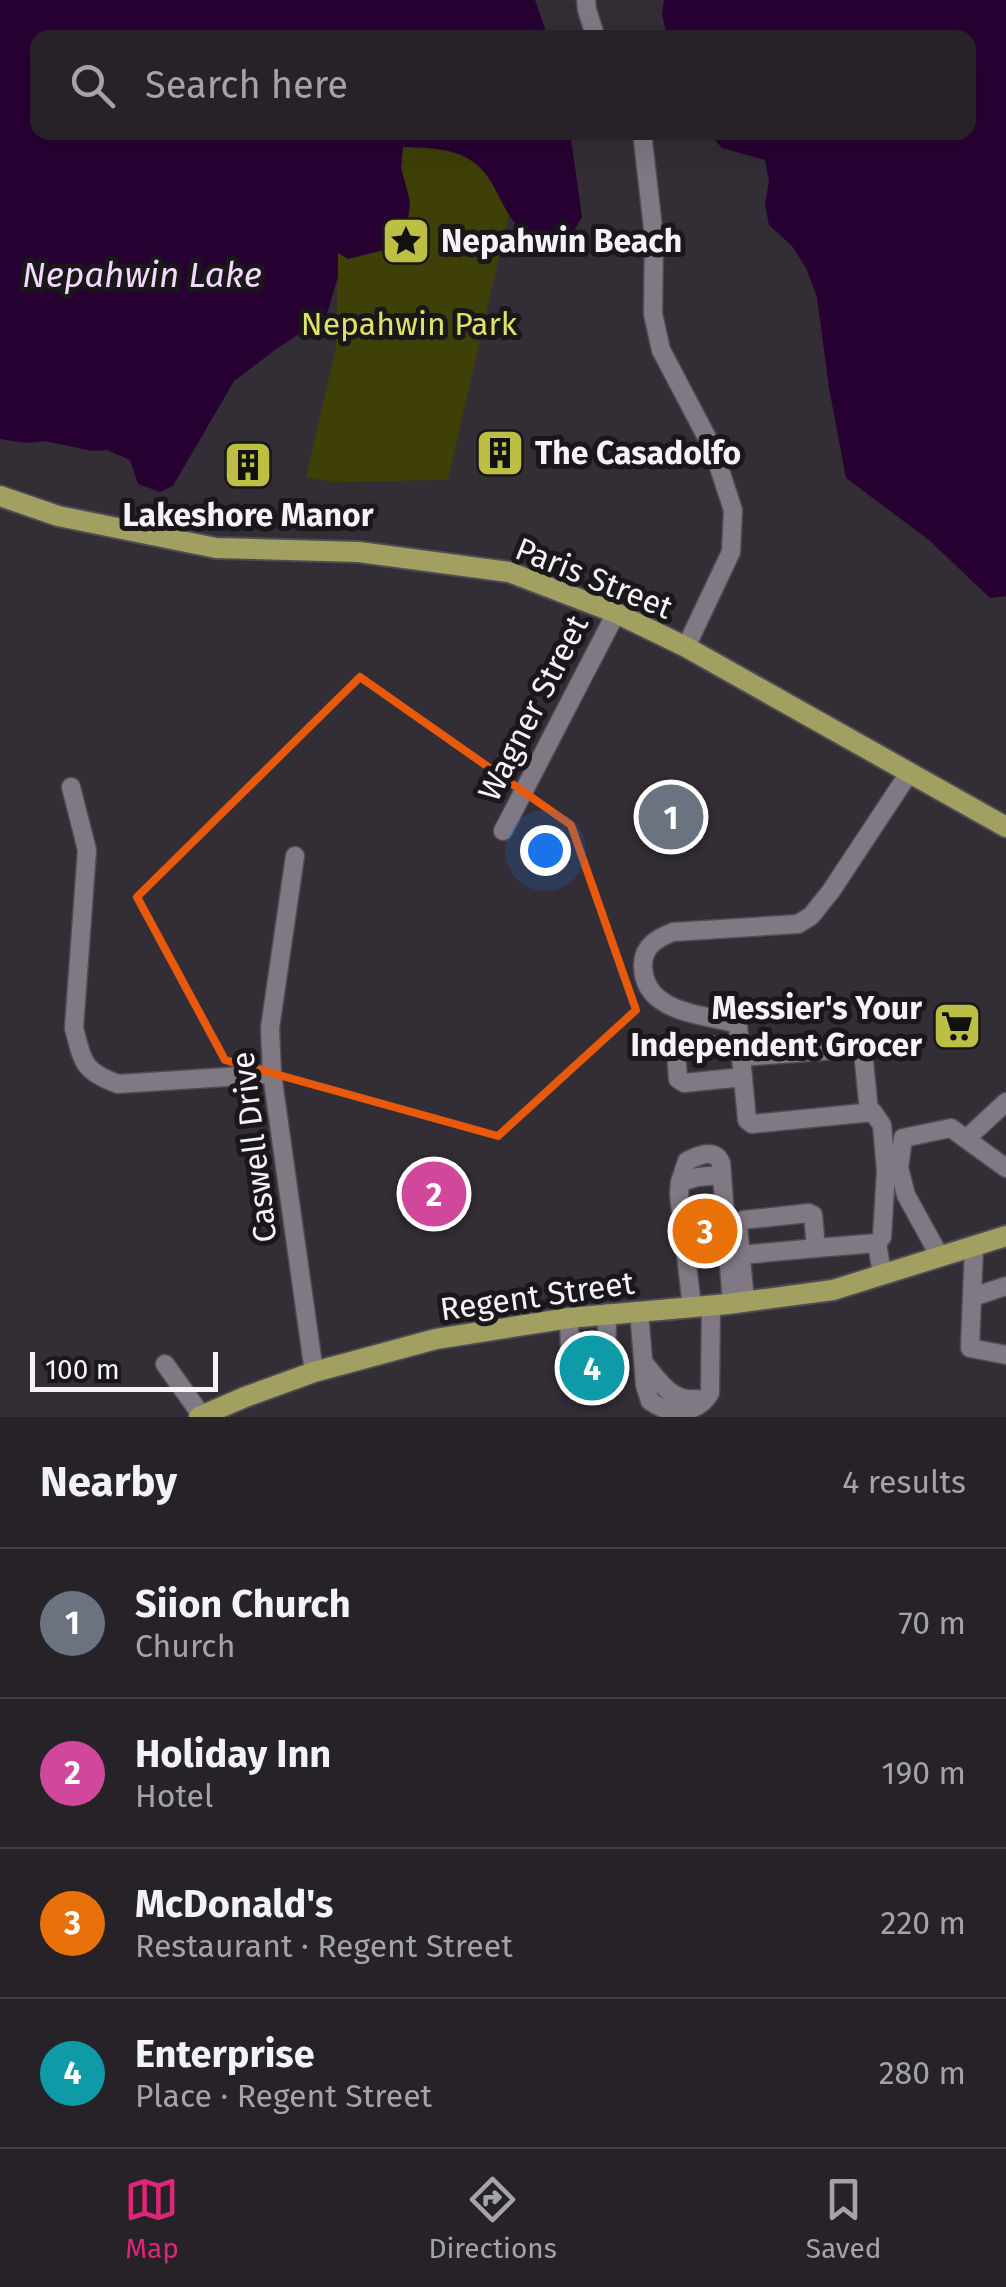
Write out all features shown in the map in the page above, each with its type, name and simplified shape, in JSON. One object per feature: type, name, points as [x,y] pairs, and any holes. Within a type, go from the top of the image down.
[{"type":"main road","name":"Paris Street","points":[[0,496],[58,516],[216,548],[359,552],[510,572],[616,613],[686,647],[1006,827]]},
{"type":"main road","name":"Regent Street","points":[[200,1416],[314,1372],[436,1339],[607,1313],[720,1305],[833,1290],[1006,1236]]},
{"type":"street","points":[[586,0],[593,30]]},
{"type":"street","points":[[643,140],[654,236],[654,314],[661,350],[713,450],[733,510],[732,552],[686,647]]},
{"type":"street","name":"Wagner Street","points":[[503,831],[616,613]]},
{"type":"street","points":[[741,1255],[877,1242],[882,1237],[886,1171],[882,1125],[869,1112],[752,1124],[747,1120],[738,1026],[672,1008],[650,992],[644,958],[654,940],[673,932],[798,924],[811,916],[909,772]]},
{"type":"street","points":[[71,787],[86,850],[74,1028],[81,1057],[94,1075],[118,1084],[272,1074]]},
{"type":"street","name":"Caswell Drive","points":[[295,856],[270,1028],[272,1074],[314,1372]]},
{"type":"street","points":[[743,1077],[684,1083],[678,1079],[676,1053],[679,1049],[859,1048],[864,1051],[869,1112]]},
{"type":"street","points":[[966,1139],[1006,1102]]},
{"type":"street","points":[[939,1255],[906,1196],[898,1168],[903,1138],[951,1128],[1006,1168]]},
{"type":"street","points":[[712,1154],[720,1159],[722,1169],[720,1305],[686,1250],[679,1195],[682,1170],[688,1161],[700,1155],[712,1154]]},
{"type":"street","points":[[686,1250],[688,1180],[722,1169]]},
{"type":"street","points":[[639,1311],[650,1401],[666,1409],[695,1410],[710,1393],[712,1343],[720,1305],[741,1255],[738,1225],[742,1220],[809,1213],[813,1216],[816,1248]]},
{"type":"street","points":[[877,1242],[882,1274]]},
{"type":"street","points":[[974,1246],[970,1348],[1006,1355]]},
{"type":"street","points":[[973,1297],[1006,1286]]},
{"type":"street","points":[[569,1318],[570,1385],[606,1386],[607,1313]]},
{"type":"street","points":[[165,1364],[200,1416]]},
{"type":"highlighted area","points":[[360,677],[571,825],[636,1010],[498,1136],[225,1060],[137,897]]},
{"type":"green space","name":"Nepahwin Park","points":[[403,147],[447,151],[468,158],[485,172],[509,214],[448,480],[332,482],[306,477],[336,347],[338,253],[410,202],[401,167]]},
{"type":"water","name":"Nepahwin Lake","points":[[0,0],[535,0],[546,30],[30,30],[30,140],[571,140],[582,217],[568,241],[561,245],[533,238],[512,220],[488,178],[472,161],[447,151],[403,147],[401,167],[410,202],[407,231],[384,250],[348,259],[338,253],[338,277],[326,317],[234,381],[173,486],[160,492],[138,484],[130,460],[107,450],[0,439]]},
{"type":"water","points":[[664,0],[1006,0],[1006,596],[990,598],[929,540],[846,478],[817,297],[792,246],[769,225],[765,160],[722,148],[715,140],[976,140],[976,30],[665,30]]},
{"type":"place","name":"Nepahwin Beach","points":[[406,241]]},
{"type":"place","name":"The Casadolfo","points":[[500,453]]},
{"type":"place","name":"Lakeshore Manor","points":[[248,465]]},
{"type":"place","name":"Siion Church","points":[[671,817]]},
{"type":"place","name":"Messier's Your Independent Grocer","points":[[957,1026]]},
{"type":"place","name":"Holiday Inn","points":[[434,1194]]},
{"type":"place","name":"McDonald's","points":[[705,1231]]},
{"type":"place","name":"Enterprise","points":[[592,1368]]}]
